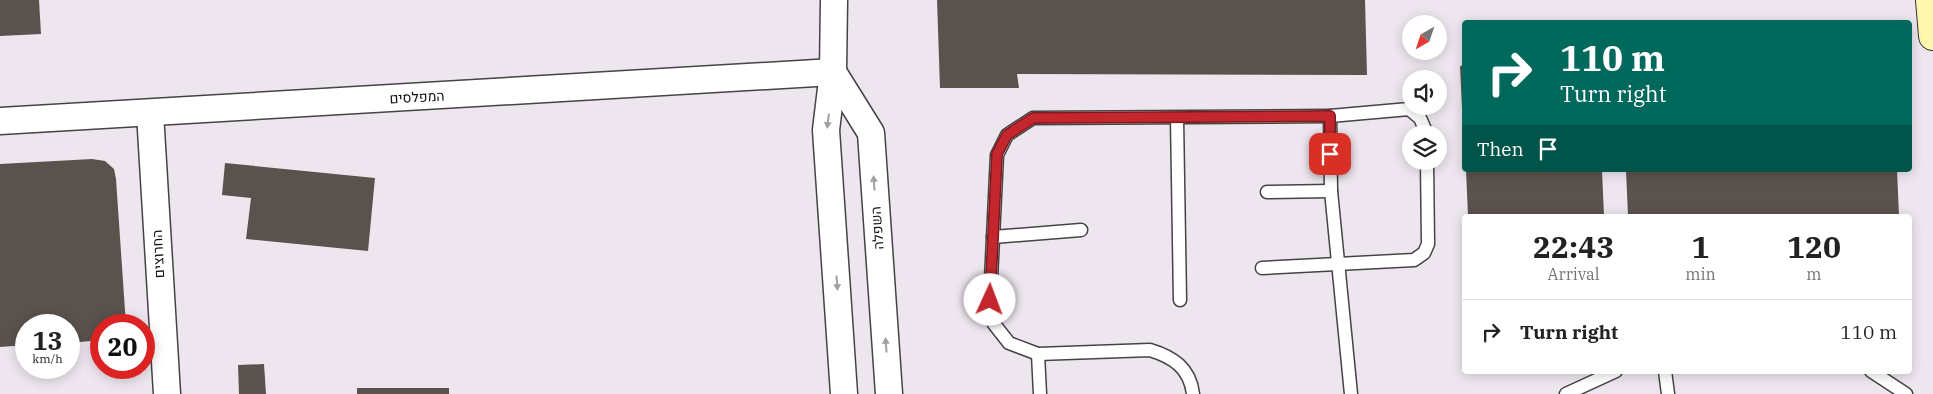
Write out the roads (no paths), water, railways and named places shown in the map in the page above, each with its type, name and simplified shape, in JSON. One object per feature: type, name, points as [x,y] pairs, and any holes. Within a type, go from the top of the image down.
[{"type":"street","points":[[834,0],[833,72],[826,130],[844,394]]},
{"type":"street","points":[[1930,0],[1933,36]]},
{"type":"street","name":"המפלסים","points":[[0,121],[833,72]]},
{"type":"street","name":"השפלה","points":[[833,72],[871,133],[889,394]]},
{"type":"street","name":"החרוצים","points":[[150,113],[167,394]]},
{"type":"lane","points":[[1194,394],[1182,366],[1166,355],[1150,350],[1038,354],[1009,343],[994,324],[990,300],[997,154],[1007,135],[1033,118],[1330,116],[1409,109],[1420,118],[1423,125]]},
{"type":"lane","points":[[1330,116],[1331,191],[1351,394]]},
{"type":"lane","points":[[1177,118],[1180,300]]},
{"type":"lane","points":[[1262,268],[1414,260],[1424,253],[1428,244],[1427,170]]},
{"type":"lane","points":[[1266,192],[1331,191]]},
{"type":"lane","points":[[992,237],[1081,230]]},
{"type":"lane","points":[[1038,354],[1040,394]]},
{"type":"lane","points":[[1566,394],[1609,374]]},
{"type":"lane","points":[[1665,374],[1668,394]]},
{"type":"lane","points":[[1876,374],[1906,394]]}]
